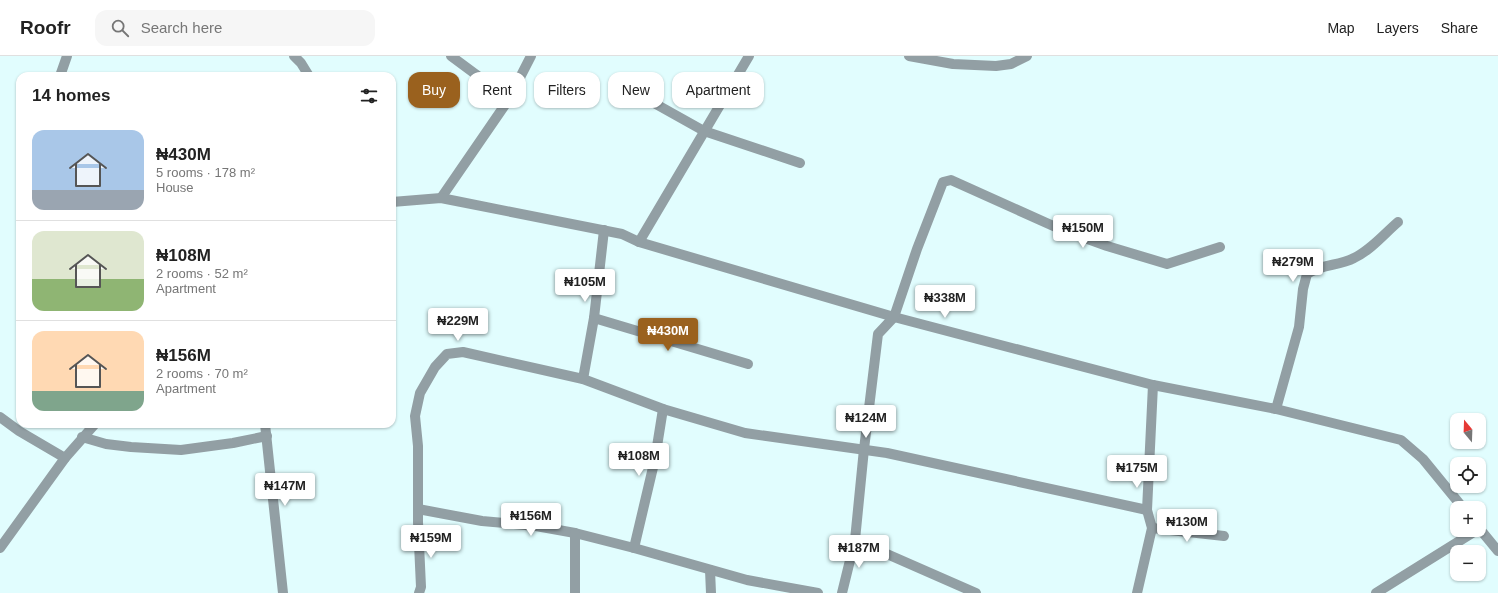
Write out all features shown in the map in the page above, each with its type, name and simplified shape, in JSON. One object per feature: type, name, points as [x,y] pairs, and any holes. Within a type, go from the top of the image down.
[{"type":"street","points":[[61,72],[67,56]]},
{"type":"street","points":[[294,56],[307,72]]},
{"type":"street","points":[[451,56],[473,72]]},
{"type":"street","points":[[523,72],[531,56]]},
{"type":"street","points":[[639,242],[749,56]]},
{"type":"street","points":[[909,56],[953,64],[996,66],[1011,64],[1027,56]]},
{"type":"street","points":[[441,198],[503,108]]},
{"type":"street","points":[[663,108],[704,131],[800,163]]},
{"type":"street","points":[[842,593],[854,540],[878,334],[894,317],[916,249],[943,182],[951,180],[1060,229],[1107,246],[1167,264],[1220,247]]},
{"type":"street","points":[[396,202],[441,198],[622,234],[639,242],[894,317],[1153,385],[1276,409],[1401,440],[1423,459],[1457,501]]},
{"type":"street","points":[[1276,409],[1299,327],[1303,289],[1307,274],[1320,267],[1341,264],[1355,258],[1367,250],[1398,222]]},
{"type":"street","points":[[583,379],[594,318],[604,230]]},
{"type":"street","points":[[594,318],[748,364]]},
{"type":"street","points":[[419,593],[421,587],[418,509],[418,446],[415,416],[420,393],[435,367],[447,354],[463,352],[583,379],[663,409],[745,433],[887,453],[1147,510]]},
{"type":"street","points":[[1137,593],[1152,528],[1147,510],[1153,385]]},
{"type":"street","points":[[634,548],[655,459],[663,409]]},
{"type":"street","points":[[0,417],[19,431],[65,458]]},
{"type":"street","points":[[0,548],[65,458],[91,428]]},
{"type":"street","points":[[265,428],[283,593]]},
{"type":"street","points":[[82,437],[106,444],[181,450],[232,443],[266,436]]},
{"type":"street","points":[[418,509],[482,521],[536,526],[575,533],[747,580],[818,593]]},
{"type":"street","points":[[1152,528],[1224,536]]},
{"type":"street","points":[[575,533],[575,593]]},
{"type":"street","points":[[1376,593],[1466,537]]},
{"type":"street","points":[[1486,537],[1498,551]]},
{"type":"street","points":[[854,540],[976,593]]},
{"type":"street","points":[[710,570],[711,593]]}]
